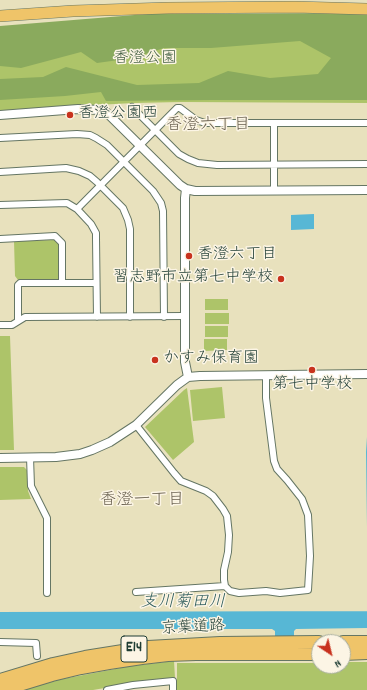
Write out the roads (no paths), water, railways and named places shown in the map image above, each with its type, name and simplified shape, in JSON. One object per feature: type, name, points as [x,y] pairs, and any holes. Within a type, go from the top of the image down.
[{"type":"highway","points":[[0,16],[168,8],[295,7],[367,9]]},
{"type":"highway","points":[[351,642],[367,642]]},
{"type":"highway","name":"京葉道路","points":[[0,680],[53,664],[148,647],[213,644],[297,648],[311,644]]},
{"type":"highway","name":"京葉道路","points":[[3,690],[52,675],[109,663],[142,658],[272,648]]},
{"type":"highway","name":"京葉道路","points":[[297,648],[311,652]]},
{"type":"highway","points":[[351,654],[367,653]]},
{"type":"street","points":[[132,107],[179,154],[198,163],[210,165],[367,164]]},
{"type":"street","points":[[77,209],[177,108],[180,108],[196,120],[205,123],[367,123]]},
{"type":"street","points":[[0,115],[78,109],[100,110],[106,112],[180,185],[186,189],[195,191],[367,190]]},
{"type":"street","points":[[274,123],[274,190]]},
{"type":"street","points":[[0,138],[77,134],[84,134],[96,138],[107,145],[153,191],[161,203],[163,216],[164,317]]},
{"type":"street","points":[[0,172],[66,168],[73,169],[90,176],[123,208],[130,229],[130,317]]},
{"type":"street","points":[[186,189],[185,362],[188,377]]},
{"type":"street","points":[[0,205],[67,203],[77,209],[91,224],[96,233],[96,317]]},
{"type":"street","points":[[0,239],[55,236],[62,243],[62,283]]},
{"type":"street","points":[[18,321],[19,284],[96,282]]},
{"type":"street","points":[[0,325],[12,325],[25,317],[185,316]]},
{"type":"street","points":[[0,458],[56,457],[80,454],[92,450],[110,442],[136,425],[177,385],[188,377],[366,374]]},
{"type":"street","points":[[136,425],[181,481],[206,491],[213,496],[224,509],[229,536],[228,552],[224,570],[225,586],[230,591],[239,593],[266,591],[280,593],[308,590],[310,556],[308,515],[302,499],[277,469],[274,461],[266,398],[266,375]]},
{"type":"street","points":[[30,457],[31,486],[48,518],[47,593]]},
{"type":"street","points":[[136,592],[225,586]]},
{"type":"street","points":[[0,642],[36,643],[36,656]]},
{"type":"street","points":[[108,690],[133,685],[173,681],[173,690]]},
{"type":"water","points":[[314,214],[314,229],[291,230],[291,215]]},
{"type":"water","points":[[367,437],[367,527],[366,452]]},
{"type":"water","points":[[367,611],[367,628],[296,629],[294,631],[294,661],[275,661],[275,631],[272,629],[0,629],[0,612]]},
{"type":"place","name":"香澄公園西","points":[[70,115]]},
{"type":"place","name":"香澄六丁目","points":[[189,256]]},
{"type":"place","name":"習志野市立第七中学校","points":[[281,279]]},
{"type":"place","name":"かすみ保育園","points":[[155,360]]},
{"type":"place","name":"第七中学校","points":[[312,370]]},
{"type":"district","name":"香澄六丁目","points":[[208,127]]},
{"type":"district","name":"香澄一丁目","points":[[142,502]]},
{"type":"park label","name":"香澄公園","points":[[145,60]]},
{"type":"water label","name":"支川菊田川","points":[[183,604]]}]
